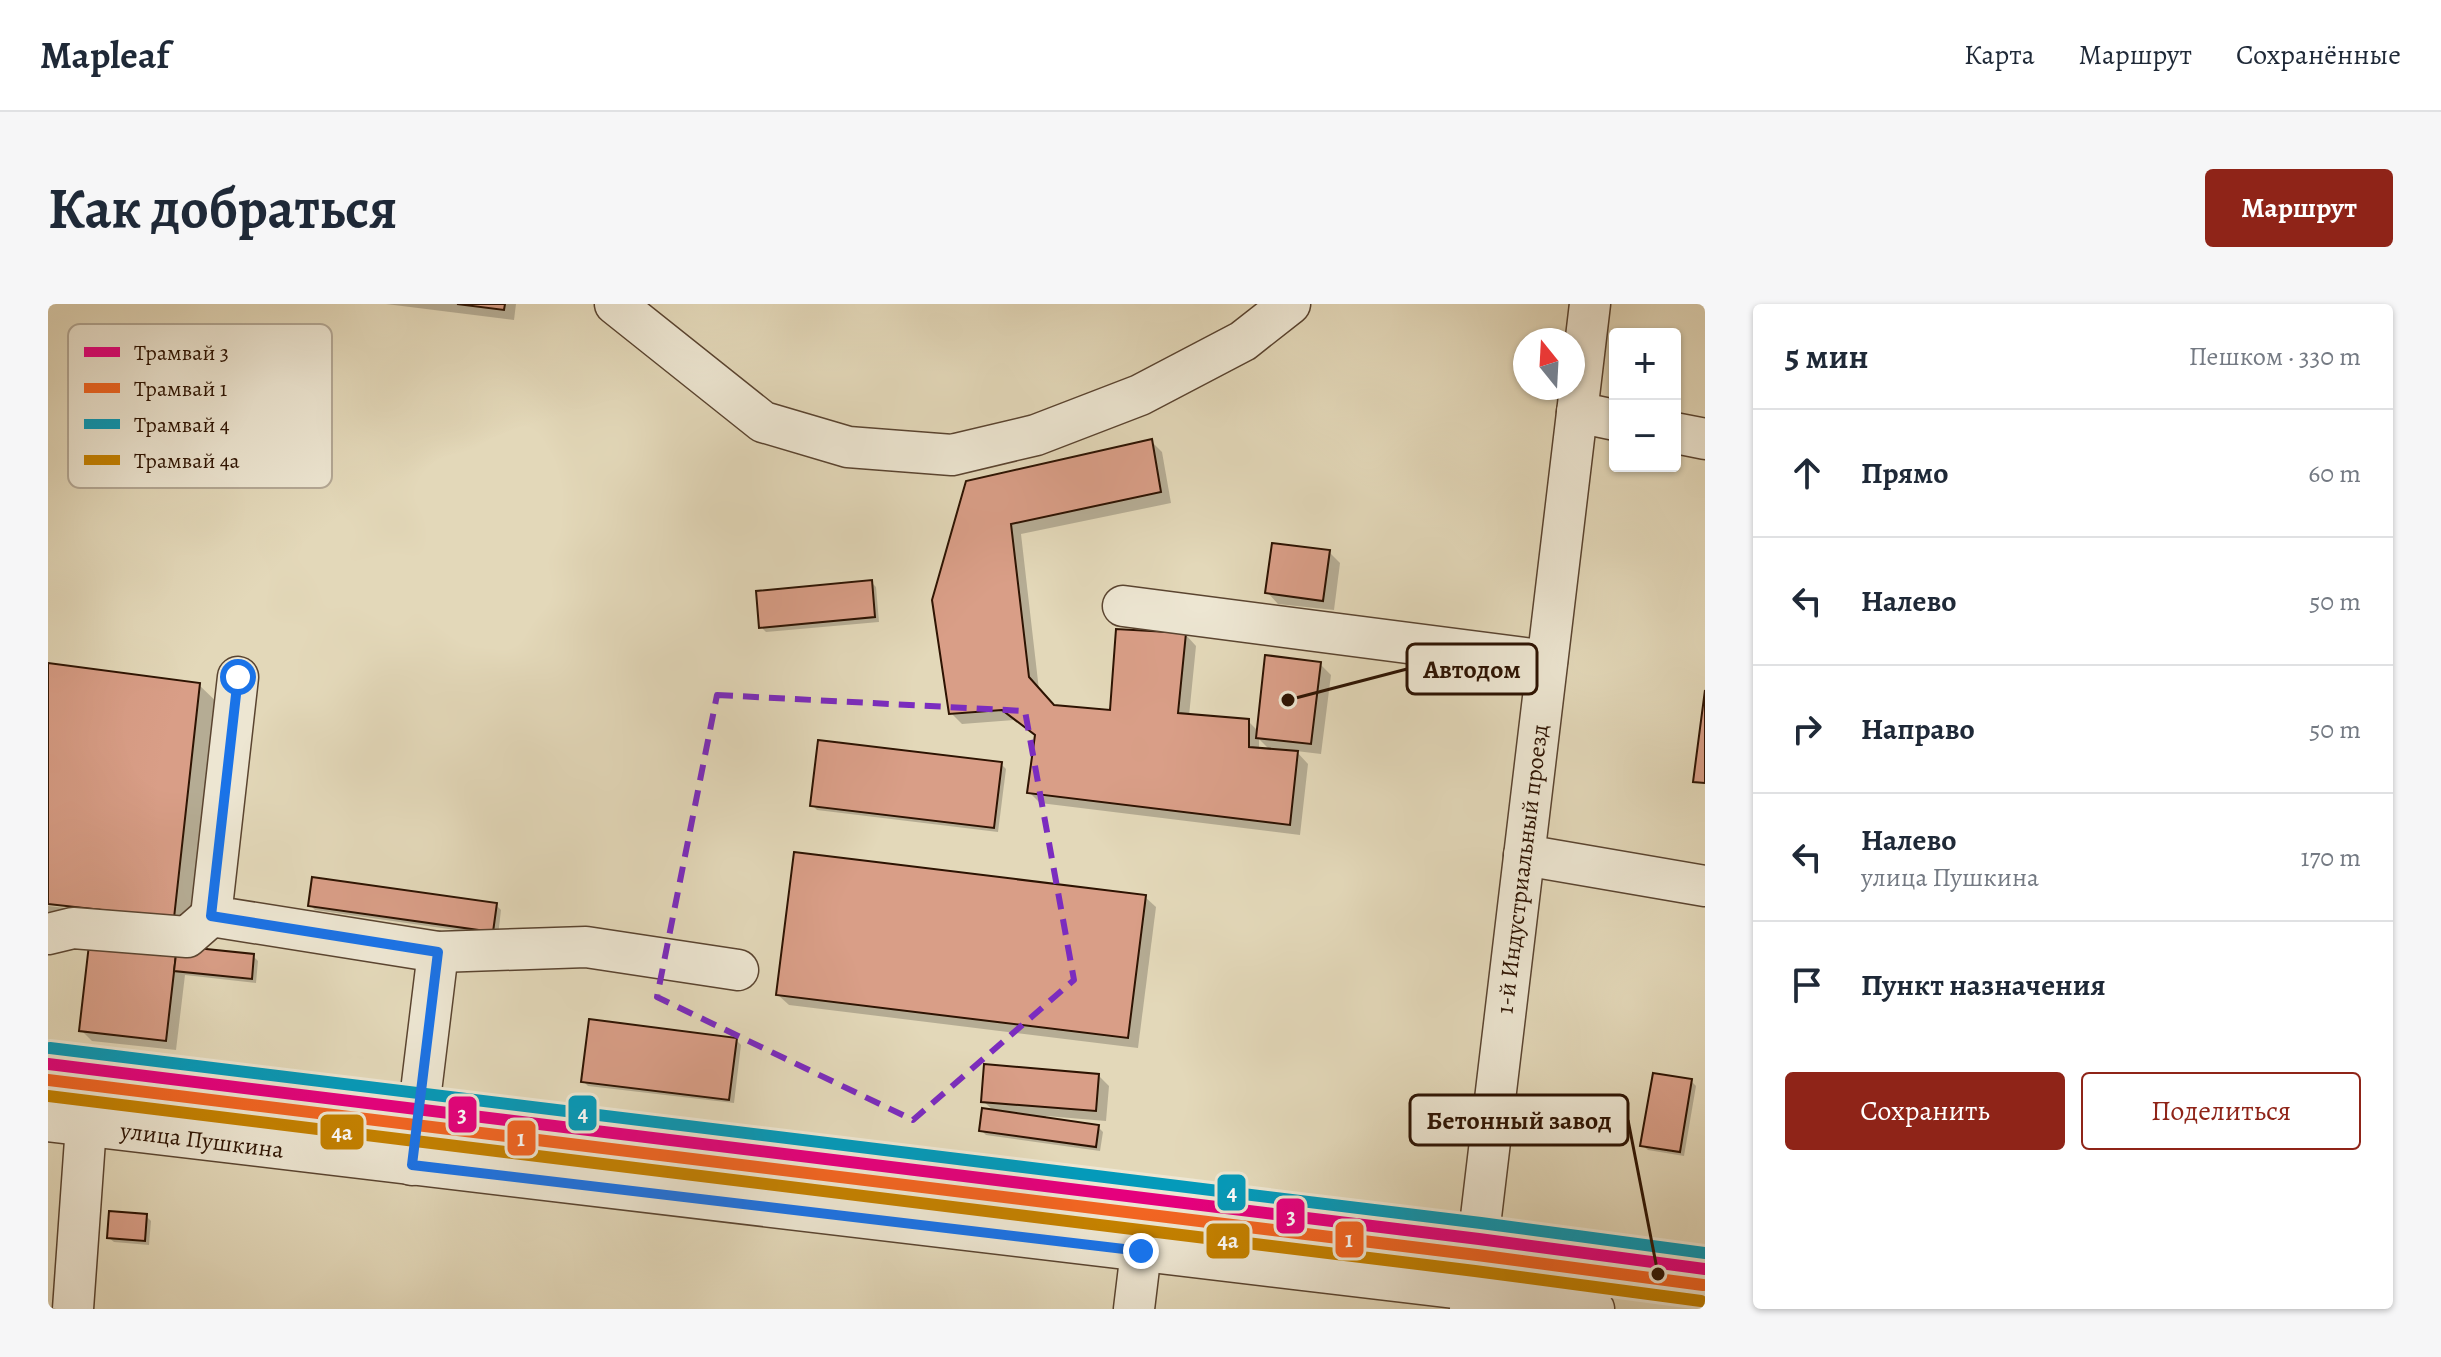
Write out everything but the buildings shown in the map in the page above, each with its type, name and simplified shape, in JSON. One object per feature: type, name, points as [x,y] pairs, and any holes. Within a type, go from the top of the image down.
[{"type":"street","points":[[615,304],[763,422],[848,447],[952,455],[1036,435],[1140,395],[1243,341],[1290,304]]},
{"type":"street","name":"1-й Индустриальный проезд","points":[[1471,1300],[1590,304]]},
{"type":"street","points":[[1577,412],[1609,419]]},
{"type":"street","points":[[1681,434],[1705,439]]},
{"type":"street","points":[[1123,606],[1547,661]]},
{"type":"street","points":[[48,934],[73,928],[187,937],[211,916],[238,677]]},
{"type":"street","points":[[1524,855],[1705,886]]},
{"type":"street","points":[[211,916],[438,952],[586,947],[738,970]]},
{"type":"street","points":[[412,1165],[438,952]]},
{"type":"street","points":[[67,1124],[73,1309]]},
{"type":"street","name":"улица Пушкина","points":[[67,1124],[1141,1251],[1471,1300],[1594,1309]]},
{"type":"street","points":[[1134,1309],[1141,1251]]},
{"type":"highlighted area","points":[[717,695],[1025,711],[1074,980],[913,1120],[657,997]]},
{"type":"tram line","name":"4","points":[[50,1048],[1705,1253]]},
{"type":"tram line","name":"3","points":[[48,1064],[1705,1269]]},
{"type":"tram line","name":"1","points":[[48,1080],[1703,1285]]},
{"type":"tram line","name":"4а","points":[[48,1096],[1701,1301]]},
{"type":"place","name":"Автодом","points":[[1288,700]]},
{"type":"place","name":"Бетонный завод","points":[[1658,1274]]},
{"type":"route","points":[[238,677],[211,916],[438,952],[412,1165],[1141,1251]]}]
